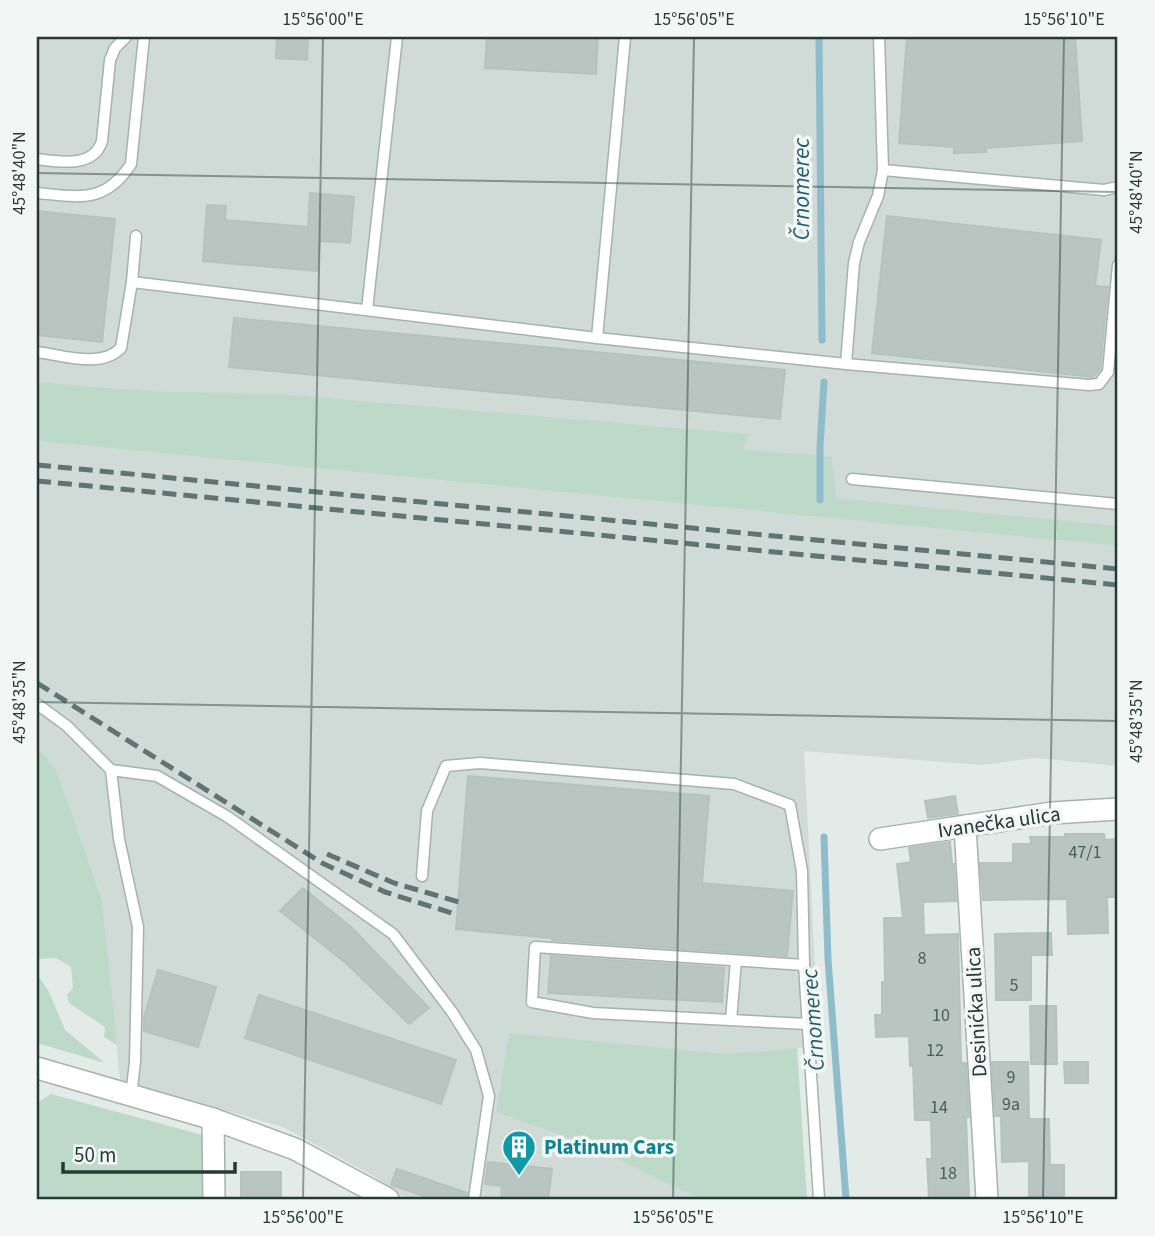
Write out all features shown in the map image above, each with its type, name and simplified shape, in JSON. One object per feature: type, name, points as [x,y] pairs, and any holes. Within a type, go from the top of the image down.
[{"type":"street","name":"Ivanečka ulica","points":[[880,839],[1052,813],[1118,809]]},
{"type":"street","name":"Desinićka ulica","points":[[965,826],[987,1199]]},
{"type":"street","points":[[37,1068],[213,1119],[295,1149],[388,1199]]},
{"type":"street","points":[[213,1119],[215,1199]]},
{"type":"lane","points":[[37,159],[60,162],[79,160],[91,158],[99,151],[110,60],[115,48],[126,37]]},
{"type":"lane","points":[[37,193],[76,197],[104,191],[120,181],[131,164],[144,37]]},
{"type":"lane","points":[[367,310],[397,37]]},
{"type":"lane","points":[[597,338],[625,37]]},
{"type":"lane","points":[[846,364],[854,263],[859,242],[878,196],[883,170],[879,37]]},
{"type":"lane","points":[[883,170],[1104,190],[1118,187]]},
{"type":"lane","points":[[37,352],[94,359],[114,355],[121,348],[132,282],[136,236]]},
{"type":"lane","points":[[132,282],[597,338],[846,364],[1099,384],[1108,372],[1118,265]]},
{"type":"lane","points":[[852,479],[1118,504]]},
{"type":"lane","points":[[37,704],[67,726],[111,770],[157,776],[228,817],[393,934],[452,1012],[476,1049],[489,1096],[474,1199]]},
{"type":"lane","points":[[422,876],[427,811],[446,765],[480,763],[734,784],[790,805],[802,871],[807,1024],[819,1199]]},
{"type":"lane","points":[[111,770],[119,839],[138,927],[135,1062],[131,1096]]},
{"type":"lane","points":[[804,965],[535,947],[533,1002],[593,1013],[807,1024]]},
{"type":"lane","points":[[731,1020],[736,961]]},
{"type":"shaded area","points":[[37,37],[1118,37],[1118,526],[835,498],[832,458],[742,449],[748,434],[283,394],[151,391],[37,382]]},
{"type":"shaded area","points":[[37,441],[1118,546],[1118,766],[1035,758],[982,765],[804,751],[819,1046],[726,1054],[509,1034],[496,1112],[591,1146],[699,1199],[407,1199],[370,1174],[283,1127],[120,1080],[102,900],[56,769],[37,747]]},
{"type":"green space","points":[[37,382],[151,391],[283,394],[749,434],[743,449],[832,457],[836,498],[1118,526],[1118,546],[37,441]]},
{"type":"green space","points":[[37,747],[56,769],[102,900],[117,1045],[104,1037],[105,1027],[69,1003],[67,995],[73,988],[71,967],[56,958],[37,959]]},
{"type":"green space","points":[[37,974],[49,992],[65,1030],[105,1063],[37,1043]]},
{"type":"green space","points":[[509,1033],[726,1054],[797,1048],[807,1199],[699,1199],[591,1146],[496,1112]]},
{"type":"green space","points":[[51,1094],[210,1137],[210,1199],[37,1199],[37,1103]]},
{"type":"building","points":[[277,37],[308,37],[307,60],[276,58]]},
{"type":"building","points":[[487,37],[598,37],[596,74],[485,68]]},
{"type":"building","points":[[907,37],[1075,37],[1082,141],[954,153],[954,147],[899,143]]},
{"type":"building","points":[[310,193],[354,197],[350,243],[320,241],[317,271],[203,261],[207,205],[226,206],[225,220],[308,227]]},
{"type":"building","points":[[37,211],[115,219],[102,342],[37,335]]},
{"type":"building","points":[[887,216],[1101,240],[1095,286],[1108,287],[1100,369],[1093,377],[872,353]]},
{"type":"building","points":[[234,318],[785,370],[780,419],[229,367]]},
{"type":"building","points":[[468,776],[709,796],[702,883],[793,891],[787,956],[552,940],[456,929]]},
{"type":"building","points":[[955,796],[958,814],[928,818],[925,801]]},
{"type":"building","points":[[1065,834],[1104,834],[1105,840],[1118,839],[1118,897],[1107,897],[1108,933],[1068,934],[1067,899],[983,900],[980,863],[1013,863],[1013,844],[1031,844],[1030,837],[1065,837]]},
{"type":"building","points":[[950,842],[956,901],[923,902],[924,935],[958,934],[961,1063],[966,1063],[969,1117],[966,1117],[969,1199],[929,1199],[927,1159],[932,1159],[931,1120],[915,1120],[909,1036],[876,1037],[875,1015],[882,1015],[882,982],[885,982],[884,918],[903,918],[897,864],[911,862],[909,848]]},
{"type":"building","points":[[303,888],[352,928],[429,1008],[409,1024],[346,963],[280,911]]},
{"type":"building","points":[[1051,933],[1052,955],[1031,955],[1031,1000],[996,1000],[995,934]]},
{"type":"building","points":[[551,956],[724,968],[722,1002],[548,993]]},
{"type":"building","points":[[158,970],[216,987],[198,1047],[144,1031],[144,1017]]},
{"type":"building","points":[[259,995],[456,1060],[441,1104],[245,1038]]},
{"type":"building","points":[[1030,1006],[1056,1006],[1057,1064],[1031,1064]]},
{"type":"building","points":[[992,1062],[1028,1062],[1029,1119],[1049,1119],[1050,1165],[1064,1165],[1064,1199],[1029,1196],[1029,1161],[1002,1162],[1001,1116],[995,1116]]},
{"type":"building","points":[[1064,1062],[1088,1062],[1088,1083],[1065,1083]]},
{"type":"building","name":"Platinum Cars","points":[[488,1162],[552,1169],[548,1199],[501,1199],[502,1186],[485,1184]]},
{"type":"building","points":[[397,1169],[467,1193],[466,1199],[432,1199],[391,1185]]},
{"type":"building","points":[[241,1172],[281,1172],[281,1199],[241,1199]]},
{"type":"waterway","name":"Črnomerec","points":[[819,37],[822,340]]},
{"type":"waterway","name":"Črnomerec","points":[[820,500],[824,382]]},
{"type":"waterway","name":"Črnomerec","points":[[824,837],[828,959],[846,1199]]},
{"type":"railway","points":[[37,465],[1118,569]]},
{"type":"railway","points":[[37,481],[1118,585]]},
{"type":"railway","points":[[37,683],[322,863],[385,892],[458,915]]},
{"type":"railway","points":[[327,854],[394,883],[459,902]]},
{"type":"place","name":"Platinum Cars","points":[[519,1177]]}]
